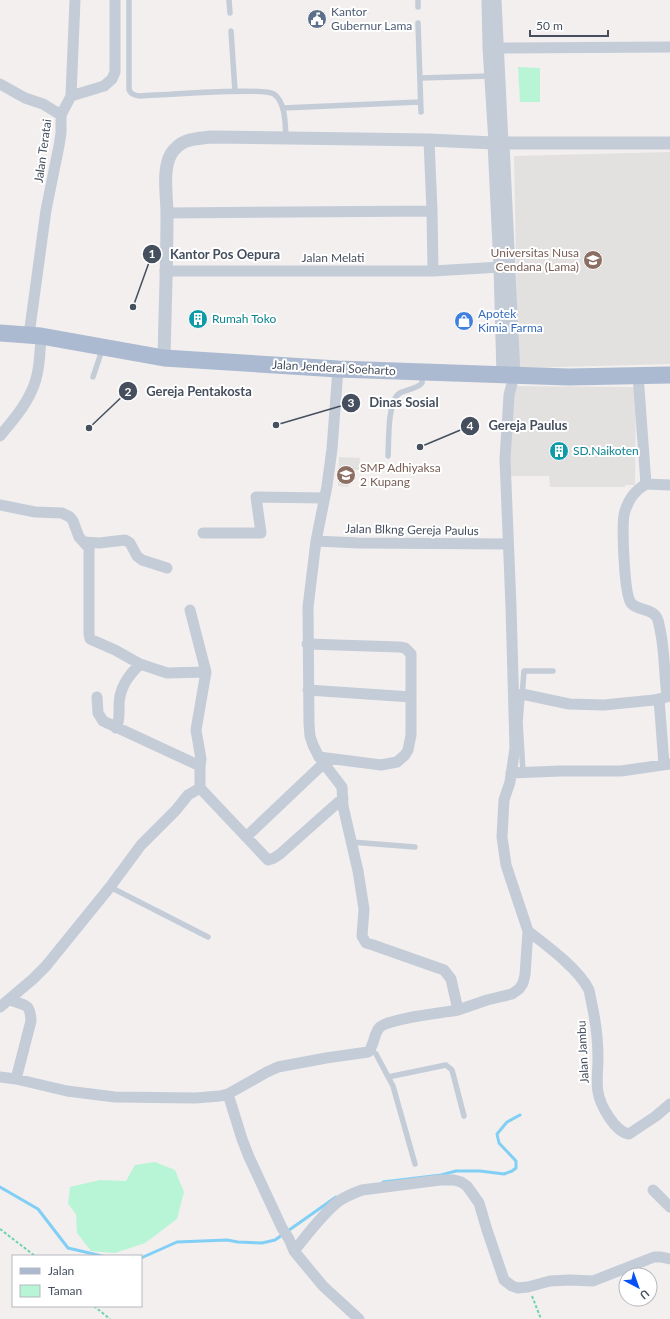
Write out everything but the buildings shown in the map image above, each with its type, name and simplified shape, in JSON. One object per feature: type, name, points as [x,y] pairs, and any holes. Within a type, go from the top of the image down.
[{"type":"main road","name":"Jalan Jenderal Soeharto","points":[[0,333],[35,336],[164,358],[338,369],[508,376],[569,377],[670,375]]},
{"type":"street","points":[[75,0],[71,96],[104,86],[112,79],[115,72],[115,0]]},
{"type":"street","points":[[0,1077],[16,1079],[67,1091],[115,1098],[195,1098],[220,1096],[228,1094],[278,1067],[326,1058],[365,1053],[370,1049],[377,1032],[384,1025],[458,1010],[487,1000],[512,994],[519,989],[523,983],[525,975],[528,931],[506,865],[503,848],[504,800],[511,773],[515,748],[518,671],[508,544],[505,459],[509,395],[493,48],[488,0]]},
{"type":"street","points":[[496,0],[490,76],[498,143],[500,267],[508,376]]},
{"type":"street","points":[[493,48],[670,47]]},
{"type":"street","points":[[0,84],[25,98],[44,104],[61,115]]},
{"type":"street","name":"Jalan Teratai","points":[[0,436],[29,398],[36,379],[35,336],[46,210],[60,140],[61,115],[71,96]]},
{"type":"street","points":[[164,358],[167,213],[166,181],[168,162],[171,154],[177,146],[186,140],[211,137],[429,140],[498,143],[670,143]]},
{"type":"street","points":[[429,140],[433,271]]},
{"type":"street","points":[[167,213],[432,211]]},
{"type":"street","name":"Jalan Melati","points":[[166,272],[433,271],[500,267]]},
{"type":"street","points":[[338,369],[332,449],[316,541],[308,607],[308,724],[310,736],[322,760],[342,787],[364,908],[361,931],[363,939],[366,943],[444,970],[451,979],[458,1010]]},
{"type":"street","points":[[638,376],[646,484]]},
{"type":"street","points":[[511,773],[621,771],[667,764],[665,697],[667,645],[655,614],[632,604],[628,594],[623,533],[624,514],[633,494],[637,489],[646,484],[670,484]]},
{"type":"street","points":[[203,533],[261,533],[256,497],[324,498]]},
{"type":"street","points":[[0,505],[35,512],[62,513],[70,516],[74,521],[79,537],[89,548],[88,606],[90,639],[115,650],[140,664],[167,673],[206,672]]},
{"type":"street","points":[[84,542],[99,543],[125,540],[130,543],[137,556],[142,560],[168,568]]},
{"type":"street","name":"Jalan Blkng Gereja Paulus","points":[[316,541],[358,543],[508,544]]},
{"type":"street","points":[[190,610],[206,672],[196,730],[201,759],[200,788],[268,860],[274,858],[343,798]]},
{"type":"street","points":[[307,644],[405,648],[410,654],[411,735],[408,750],[405,755],[397,762],[381,765],[322,760]]},
{"type":"street","points":[[116,728],[119,722],[119,706],[122,688],[129,676],[140,664]]},
{"type":"street","points":[[308,690],[411,698]]},
{"type":"street","points":[[522,694],[569,704],[604,705],[639,702],[665,697]]},
{"type":"street","points":[[97,697],[98,713],[103,721],[200,766]]},
{"type":"street","points":[[246,837],[322,760]]},
{"type":"street","points":[[0,1007],[33,979],[54,957],[141,846],[176,810],[188,795],[200,788]]},
{"type":"street","name":"Jalan Jambu","points":[[528,931],[578,974],[586,984],[596,1023],[598,1047],[598,1092],[600,1102],[615,1125],[624,1134],[629,1134],[656,1116],[670,1104]]},
{"type":"street","points":[[10,1000],[26,1005],[30,1010],[31,1021],[16,1079]]},
{"type":"street","points":[[228,1094],[249,1157],[294,1251],[323,1286],[359,1319]]},
{"type":"street","points":[[294,1251],[330,1209],[350,1194],[362,1190],[424,1181],[454,1180],[467,1186],[480,1203],[487,1230],[504,1280],[512,1286],[518,1288],[528,1287],[550,1281],[593,1281],[654,1257],[670,1259]]},
{"type":"street","points":[[653,1190],[670,1206]]},
{"type":"lane","points":[[129,0],[129,89],[131,93],[141,96],[235,91],[268,92],[274,94],[280,101],[283,108],[286,138]]},
{"type":"lane","points":[[229,0],[230,14]]},
{"type":"lane","points":[[418,0],[418,7]]},
{"type":"lane","points":[[418,23],[420,112]]},
{"type":"lane","points":[[231,31],[235,91]]},
{"type":"lane","points":[[420,78],[490,76]]},
{"type":"lane","points":[[283,108],[420,102]]},
{"type":"lane","points":[[93,377],[103,348]]},
{"type":"lane","points":[[388,456],[393,400],[398,393],[419,386],[422,383],[422,372]]},
{"type":"lane","points":[[523,772],[520,722],[522,694],[518,671],[553,671]]},
{"type":"lane","points":[[351,842],[415,847]]},
{"type":"lane","points":[[110,887],[208,937]]},
{"type":"lane","points":[[370,1049],[376,1054],[393,1086],[415,1164]]},
{"type":"lane","points":[[388,1077],[446,1065],[452,1070],[464,1116]]},
{"type":"path","points":[[0,1229],[34,1255]]},
{"type":"path","points":[[528,1287],[541,1319]]},
{"type":"path","points":[[95,1307],[110,1319]]},
{"type":"shaded area","name":"Universitas Nusa Cendana (Lama)","points":[[670,152],[670,364],[518,368],[514,156]]},
{"type":"shaded area","points":[[510,386],[636,387],[635,485],[625,485],[625,487],[550,487],[549,476],[510,476]]},
{"type":"shaded area","name":"SMP Adhiyaksa 2 Kupang","points":[[339,457],[360,458],[359,470],[354,470],[354,481],[349,481],[348,487],[338,486]]},
{"type":"green space","points":[[518,67],[540,68],[540,102],[520,102]]},
{"type":"green space","points":[[155,1162],[175,1170],[184,1192],[177,1219],[145,1243],[115,1253],[91,1251],[77,1233],[76,1214],[68,1204],[70,1187],[100,1180],[126,1181],[135,1165]]},
{"type":"waterway","points":[[383,1182],[441,1175],[456,1171],[480,1171],[504,1174],[512,1171],[516,1168],[516,1161],[499,1143],[497,1134],[507,1122],[520,1115]]},
{"type":"waterway","points":[[0,1187],[38,1209],[68,1248],[98,1255]]},
{"type":"waterway","points":[[142,1258],[177,1242],[227,1240],[262,1243],[275,1240],[336,1197]]},
{"type":"place","name":"Kantor Gubernur Lama","points":[[317,19]]},
{"type":"place","name":"Universitas Nusa Cendana (Lama)","points":[[593,260]]},
{"type":"place","name":"Kantor Pos Oepura","points":[[133,307]]},
{"type":"place","name":"Rumah Toko","points":[[198,319]]},
{"type":"place","name":"Apotek Kimia Farma","points":[[464,321]]},
{"type":"place","name":"Dinas Sosial","points":[[276,425]]},
{"type":"place","name":"Gereja Pentakosta","points":[[89,428]]},
{"type":"place","name":"Gereja Paulus","points":[[420,447]]},
{"type":"place","name":"SD.Naikoten","points":[[559,451]]},
{"type":"place","name":"SMP Adhiyaksa 2 Kupang","points":[[346,475]]}]
